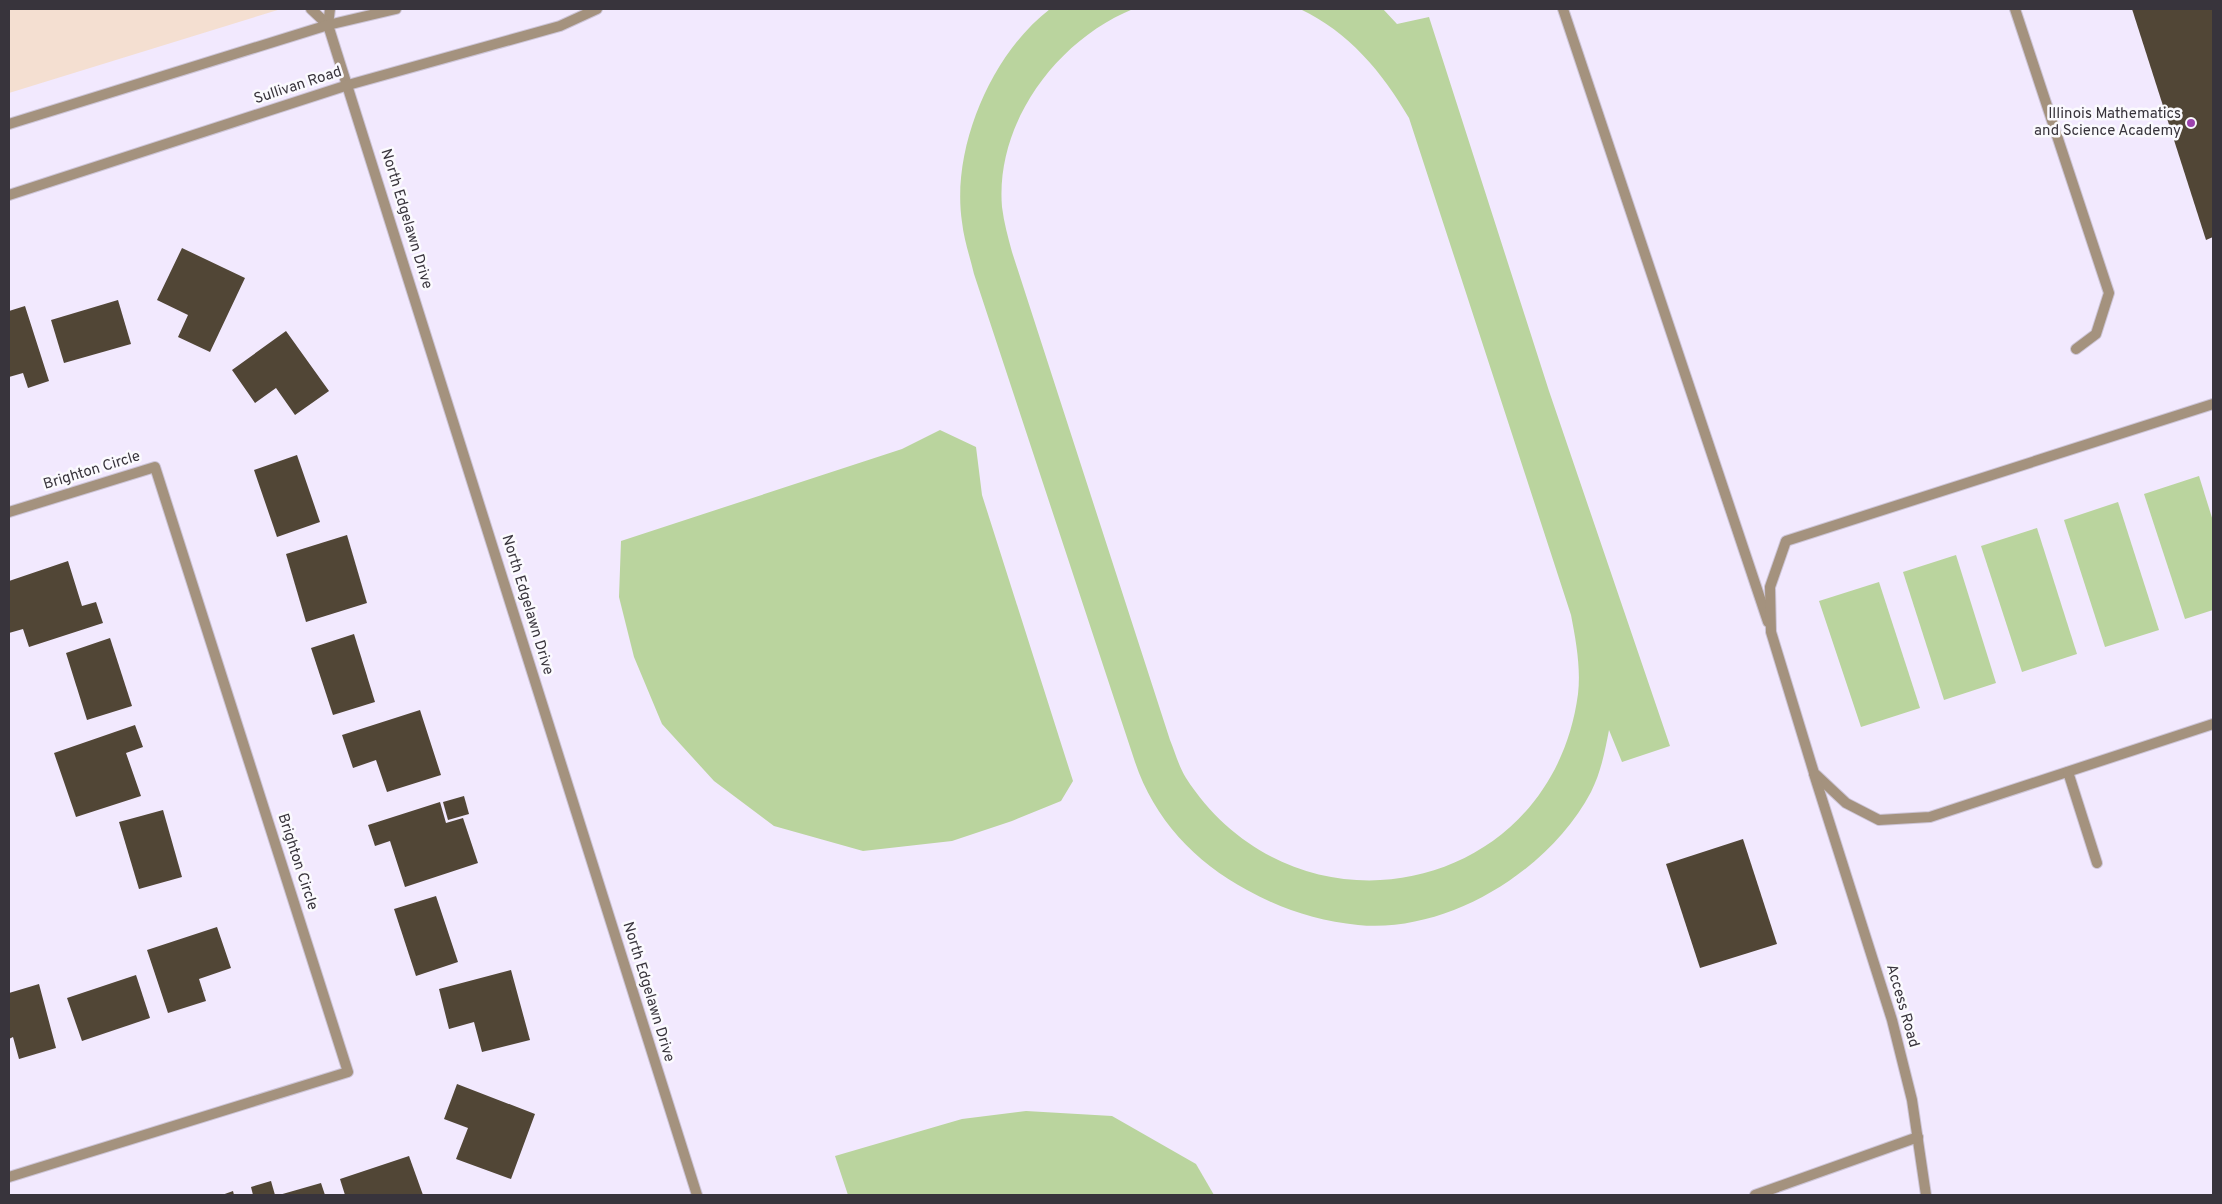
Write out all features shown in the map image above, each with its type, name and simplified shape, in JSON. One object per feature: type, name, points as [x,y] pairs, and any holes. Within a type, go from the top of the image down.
[{"type":"street","points":[[311,9],[328,24]]},
{"type":"street","name":"North Edgelawn Drive","points":[[330,9],[328,24],[696,1195]]},
{"type":"street","points":[[9,124],[328,24],[396,9]]},
{"type":"street","name":"Sullivan Road","points":[[9,195],[348,85],[560,26],[597,9]]},
{"type":"street","points":[[1563,9],[1771,632]]},
{"type":"street","points":[[2015,9],[2109,294],[2096,334],[2076,349]]},
{"type":"street","points":[[1771,632],[1770,587],[1786,541],[2213,404]]},
{"type":"street","name":"Brighton Circle","points":[[9,512],[155,467],[348,1072],[9,1177]]},
{"type":"street","name":"Access Road","points":[[1771,632],[1892,1020],[1912,1100],[1926,1195]]},
{"type":"street","points":[[1814,773],[1846,803],[1879,820],[1930,817],[2213,724]]},
{"type":"street","points":[[2068,772],[2097,863]]},
{"type":"street","points":[[1755,1195],[1918,1136]]},
{"type":"shaded area","points":[[9,9],[281,9],[9,93]]},
{"type":"green space","points":[[1050,9],[1133,9],[1105,23],[1079,41],[1056,63],[1036,88],[1020,116],[1009,145],[1003,176],[1002,207],[1012,252],[1170,740],[1186,778],[1233,832],[1290,865],[1351,880],[1413,876],[1471,855],[1521,817],[1558,763],[1578,694],[1579,684],[1576,645],[1571,615],[1409,118],[1376,69],[1349,41],[1318,18],[1300,9],[1383,9],[1397,24],[1429,17],[1549,391],[1670,746],[1622,762],[1609,730],[1602,761],[1591,792],[1573,820],[1550,847],[1523,871],[1493,891],[1460,907],[1427,919],[1392,925],[1358,925],[1329,921],[1287,908],[1247,890],[1210,866],[1179,837],[1165,820],[1143,783],[974,274],[962,222],[960,194],[963,164],[969,134],[980,105],[993,77],[1010,51],[1029,28]]},
{"type":"green space","points":[[940,430],[976,447],[982,495],[1073,781],[1061,801],[1012,821],[952,841],[863,851],[774,826],[714,781],[662,724],[634,657],[619,597],[621,541],[902,449]]},
{"type":"green space","points":[[2199,476],[2213,521],[2213,610],[2185,619],[2144,494]]},
{"type":"green space","points":[[2118,502],[2159,630],[2105,647],[2064,520]]},
{"type":"green space","points":[[2037,528],[2077,654],[2022,672],[1981,546]]},
{"type":"green space","points":[[1956,555],[1996,683],[1944,700],[1903,572]]},
{"type":"green space","points":[[1879,582],[1920,708],[1861,727],[1819,601]]},
{"type":"green space","points":[[1026,1111],[1112,1116],[1196,1164],[1214,1195],[848,1195],[835,1156],[962,1119]]},
{"type":"building","name":"Illinois Mathematics and Science Academy","points":[[2132,9],[2213,9],[2213,237],[2206,240]]},
{"type":"building","points":[[182,248],[245,278],[210,352],[178,337],[188,315],[157,300]]},
{"type":"building","points":[[118,300],[131,344],[64,363],[51,320]]},
{"type":"building","points":[[25,306],[49,381],[28,388],[23,373],[9,377],[9,311]]},
{"type":"building","points":[[286,331],[329,391],[295,415],[276,388],[255,403],[232,370]]},
{"type":"building","points":[[297,455],[320,522],[277,537],[254,470]]},
{"type":"building","points":[[347,535],[367,603],[306,622],[286,554]]},
{"type":"building","points":[[68,561],[82,606],[96,602],[103,623],[29,647],[23,629],[9,633],[9,581]]},
{"type":"building","points":[[354,634],[375,702],[333,715],[311,648]]},
{"type":"building","points":[[110,638],[132,706],[87,720],[66,653]]},
{"type":"building","points":[[420,710],[441,775],[387,792],[376,760],[353,768],[342,735]]},
{"type":"building","points":[[135,725],[143,747],[126,753],[141,796],[76,817],[54,753]]},
{"type":"building","points":[[464,796],[469,814],[448,820],[443,802]]},
{"type":"building","points":[[440,802],[446,823],[463,818],[478,863],[405,887],[390,841],[375,846],[368,825]]},
{"type":"building","points":[[163,810],[182,877],[139,889],[119,822]]},
{"type":"building","points":[[1743,839],[1777,944],[1700,968],[1666,864]]},
{"type":"building","points":[[436,896],[458,962],[416,976],[394,909]]},
{"type":"building","points":[[217,927],[231,968],[199,979],[206,1001],[168,1013],[147,950]]},
{"type":"building","points":[[511,970],[530,1040],[482,1052],[474,1022],[449,1029],[439,989]]},
{"type":"building","points":[[136,975],[150,1018],[82,1041],[67,998]]},
{"type":"building","points":[[39,984],[56,1048],[19,1059],[13,1037],[9,1039],[9,993]]},
{"type":"building","points":[[457,1084],[535,1114],[511,1179],[456,1159],[468,1128],[444,1119]]},
{"type":"building","points":[[409,1156],[423,1195],[345,1195],[340,1179]]},
{"type":"building","points":[[271,1181],[275,1195],[253,1195],[251,1187]]},
{"type":"building","points":[[321,1183],[325,1195],[279,1195]]},
{"type":"building","points":[[233,1191],[234,1195],[222,1195]]},
{"type":"place","name":"Illinois Mathematics and Science Academy","points":[[2191,123]]}]
